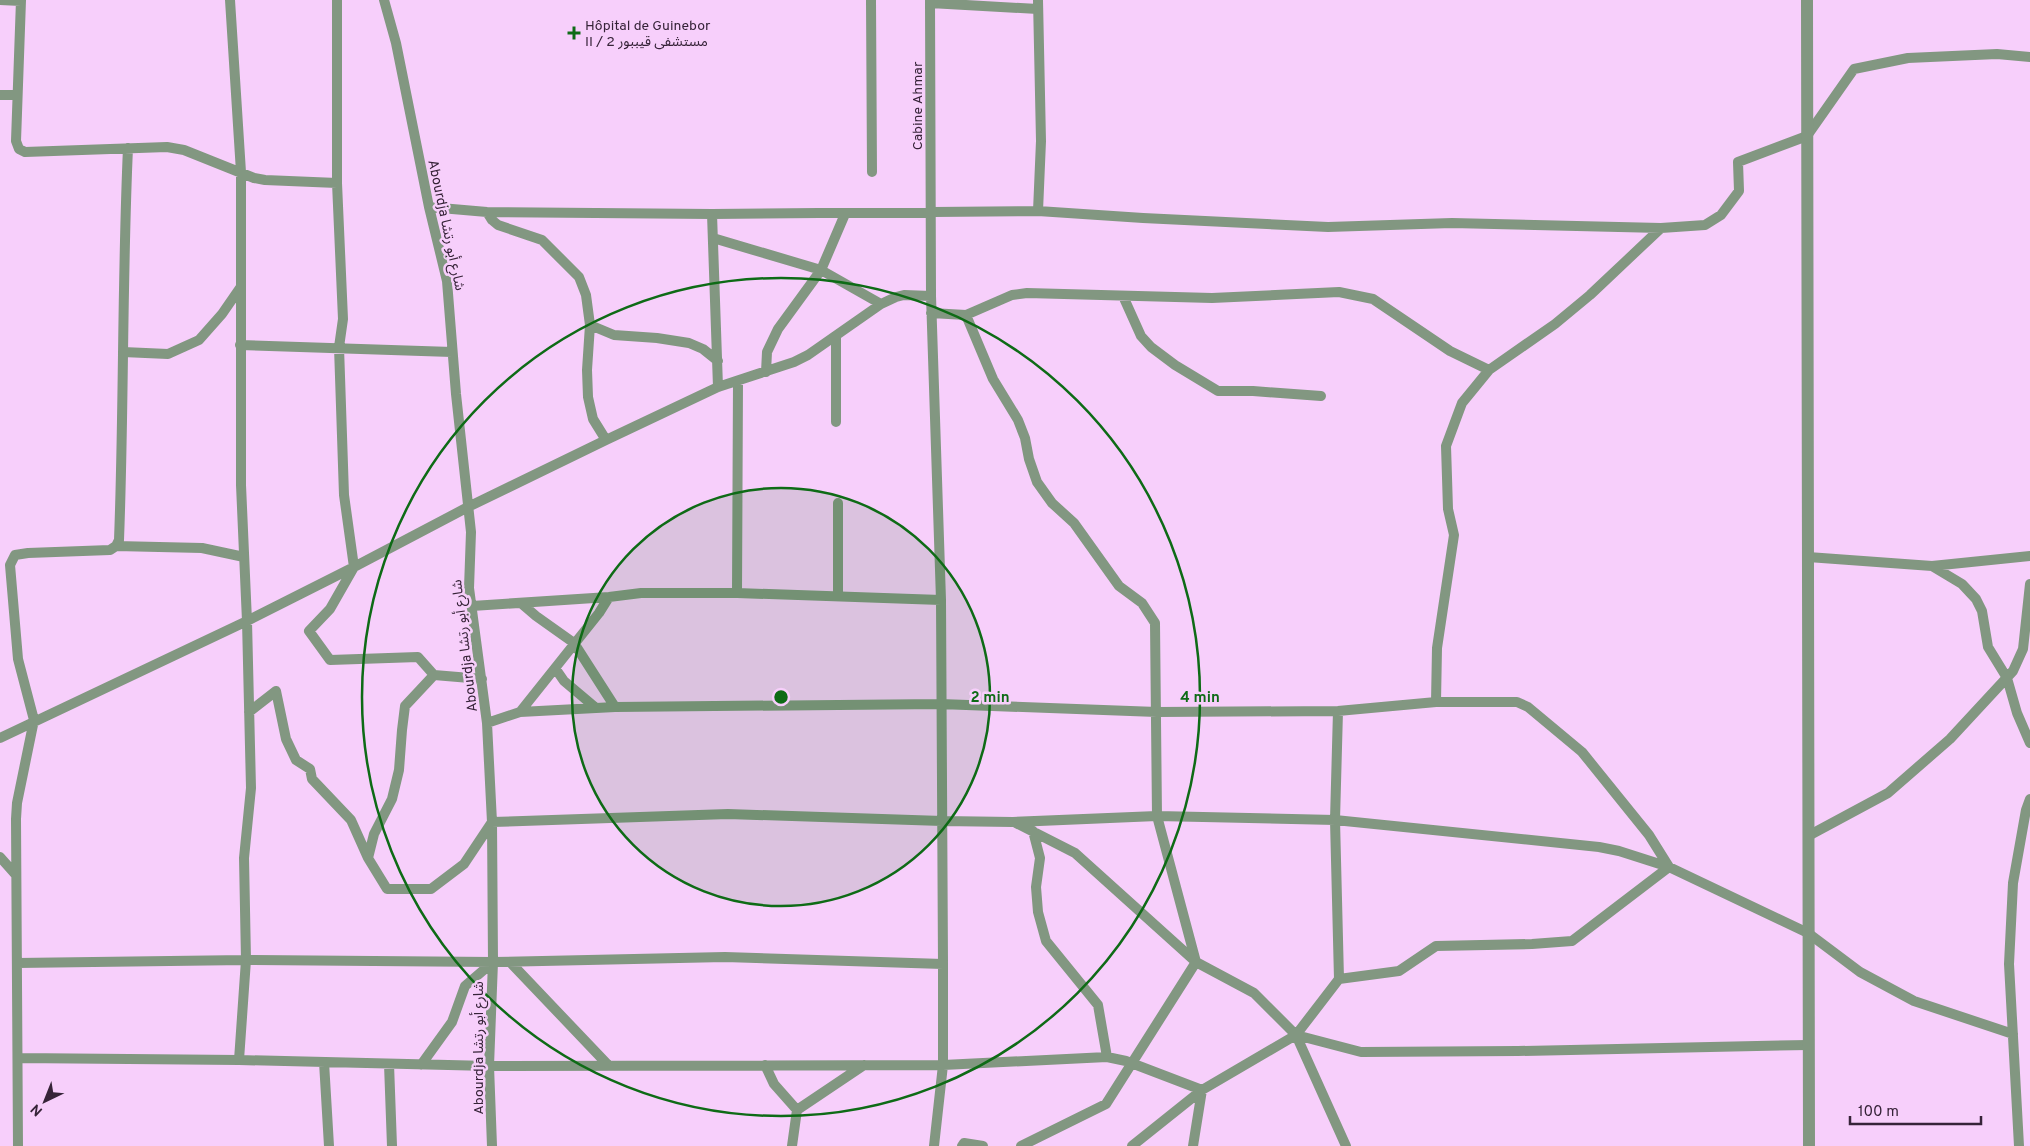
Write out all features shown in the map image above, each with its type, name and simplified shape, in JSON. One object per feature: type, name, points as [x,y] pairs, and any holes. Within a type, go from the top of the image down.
[{"type":"street","points":[[0,0],[21,0],[16,140],[18,149],[25,152],[167,147],[184,150],[265,180],[337,183]]},
{"type":"street","points":[[230,0],[241,172],[241,485],[247,621],[251,788],[244,858],[246,960],[239,1060]]},
{"type":"street","points":[[337,0],[337,183],[343,319],[339,347],[344,495],[354,568],[330,609],[309,631],[330,660],[418,657],[434,675],[482,678]]},
{"type":"street","name":"Abourdja شارع أبو رتشا","points":[[384,0],[396,43],[429,207],[447,281],[452,352],[471,532],[469,588],[487,723],[492,822],[493,962],[490,1066],[492,1146]]},
{"type":"street","points":[[871,0],[872,172]]},
{"type":"street","points":[[1807,0],[1809,1146]]},
{"type":"street","points":[[930,1],[1038,5],[1042,141],[1038,211]]},
{"type":"street","name":"Cabine Ahmar","points":[[930,1],[931,313],[941,600],[940,704],[943,964],[943,1065],[934,1146]]},
{"type":"street","points":[[429,207],[487,212],[712,214],[1038,211],[1328,227],[1452,223],[1661,228],[1705,225],[1721,214],[1739,191],[1738,162],[1807,136],[1854,68],[1908,58],[1997,54],[2030,57]]},
{"type":"street","points":[[0,96],[17,95]]},
{"type":"street","points":[[18,1146],[17,803],[34,720],[18,659],[10,565],[16,555],[110,550],[116,546],[119,540],[124,234],[128,148]]},
{"type":"street","points":[[487,212],[498,225],[542,240],[579,277],[586,295],[590,325],[587,370],[588,397],[593,419],[606,440]]},
{"type":"street","points":[[712,214],[718,388]]},
{"type":"street","points":[[766,372],[767,352],[778,329],[821,270],[845,214]]},
{"type":"street","points":[[1436,702],[1437,648],[1454,535],[1448,509],[1446,446],[1462,403],[1489,370],[1556,324],[1590,295],[1661,228]]},
{"type":"street","points":[[713,238],[821,270],[881,304]]},
{"type":"street","points":[[123,352],[168,354],[199,340],[222,314],[241,288]]},
{"type":"street","points":[[931,313],[966,315],[992,306],[1012,295],[1027,292],[1212,298],[1339,292],[1373,299],[1450,351],[1489,370]]},
{"type":"street","points":[[0,738],[34,720],[247,621],[354,568],[468,507],[606,440],[718,388],[766,372],[808,355],[881,304],[904,295],[931,296]]},
{"type":"street","points":[[1123,296],[1142,336],[1151,347],[1175,365],[1218,391],[1253,391],[1321,396]]},
{"type":"street","points":[[966,315],[993,379],[1018,420],[1026,438],[1029,459],[1037,482],[1052,502],[1074,523],[1119,586],[1142,603],[1155,623],[1157,816],[1196,962],[1106,1104],[1021,1146]]},
{"type":"street","points":[[590,325],[614,335],[658,338],[689,343],[703,349],[718,361]]},
{"type":"street","points":[[836,336],[836,422]]},
{"type":"street","points":[[240,345],[452,352]]},
{"type":"street","points":[[737,593],[738,382]]},
{"type":"street","points":[[838,503],[838,596]]},
{"type":"street","points":[[116,546],[202,548],[244,557]]},
{"type":"street","points":[[1808,557],[1932,566],[2030,556]]},
{"type":"street","points":[[1932,566],[1962,584],[1976,599],[1982,611],[1988,647],[2007,678],[2017,713],[2030,743]]},
{"type":"street","points":[[1808,836],[1888,793],[1950,739],[2007,678],[2018,664],[2023,649],[2030,584]]},
{"type":"street","points":[[472,606],[522,604],[641,593],[737,593],[941,600]]},
{"type":"street","points":[[520,712],[609,597]]},
{"type":"street","points":[[522,604],[574,643],[615,707]]},
{"type":"street","points":[[554,668],[564,681],[596,708]]},
{"type":"street","points":[[368,858],[374,834],[392,800],[399,770],[406,706],[434,675]]},
{"type":"street","points":[[249,712],[276,691],[286,739],[296,760],[310,769],[312,779],[351,820],[368,858],[387,888],[431,889],[464,864],[492,822],[728,814],[1013,822],[1157,816],[1335,820],[1599,847],[1619,851],[1669,868],[1808,934],[1860,972],[1914,1001],[2013,1034]]},
{"type":"street","points":[[487,723],[520,712],[615,707],[940,704],[1157,712],[1338,711],[1436,702],[1517,702],[1528,708],[1582,752],[1649,835],[1669,868]]},
{"type":"street","points":[[1132,1146],[1202,1090],[1296,1036],[1339,979],[1335,820],[1338,711]]},
{"type":"street","points":[[2019,1145],[2009,964],[2012,883],[2026,810],[2030,799]]},
{"type":"street","points":[[1013,822],[1075,853],[1196,962],[1254,992],[1296,1036],[1346,1146]]},
{"type":"street","points":[[1032,831],[1040,858],[1036,887],[1038,912],[1046,941],[1098,1005],[1107,1057]]},
{"type":"street","points":[[0,857],[16,875]]},
{"type":"street","points":[[1339,979],[1399,971],[1436,946],[1532,944],[1572,941],[1669,868]]},
{"type":"street","points":[[17,964],[246,960],[510,962],[724,957],[943,964]]},
{"type":"street","points":[[421,1065],[452,1022],[465,986],[493,962]]},
{"type":"street","points":[[510,962],[609,1066]]},
{"type":"street","points":[[1296,1036],[1361,1052],[1528,1051],[1808,1045]]},
{"type":"street","points":[[18,1058],[239,1060],[490,1066],[609,1066],[943,1065],[1107,1057],[1132,1063],[1202,1090]]},
{"type":"street","points":[[324,1062],[329,1146]]},
{"type":"street","points":[[390,1064],[392,1146]]},
{"type":"street","points":[[765,1065],[774,1084],[797,1110]]},
{"type":"street","points":[[792,1146],[797,1110],[864,1065]]},
{"type":"street","points":[[1193,1146],[1202,1090]]},
{"type":"street","points":[[962,1146],[964,1143],[983,1146]]},
{"type":"place","name":"Hôpital de Guinebor II / مستشفى قيببور 2","points":[[574,33]]}]
